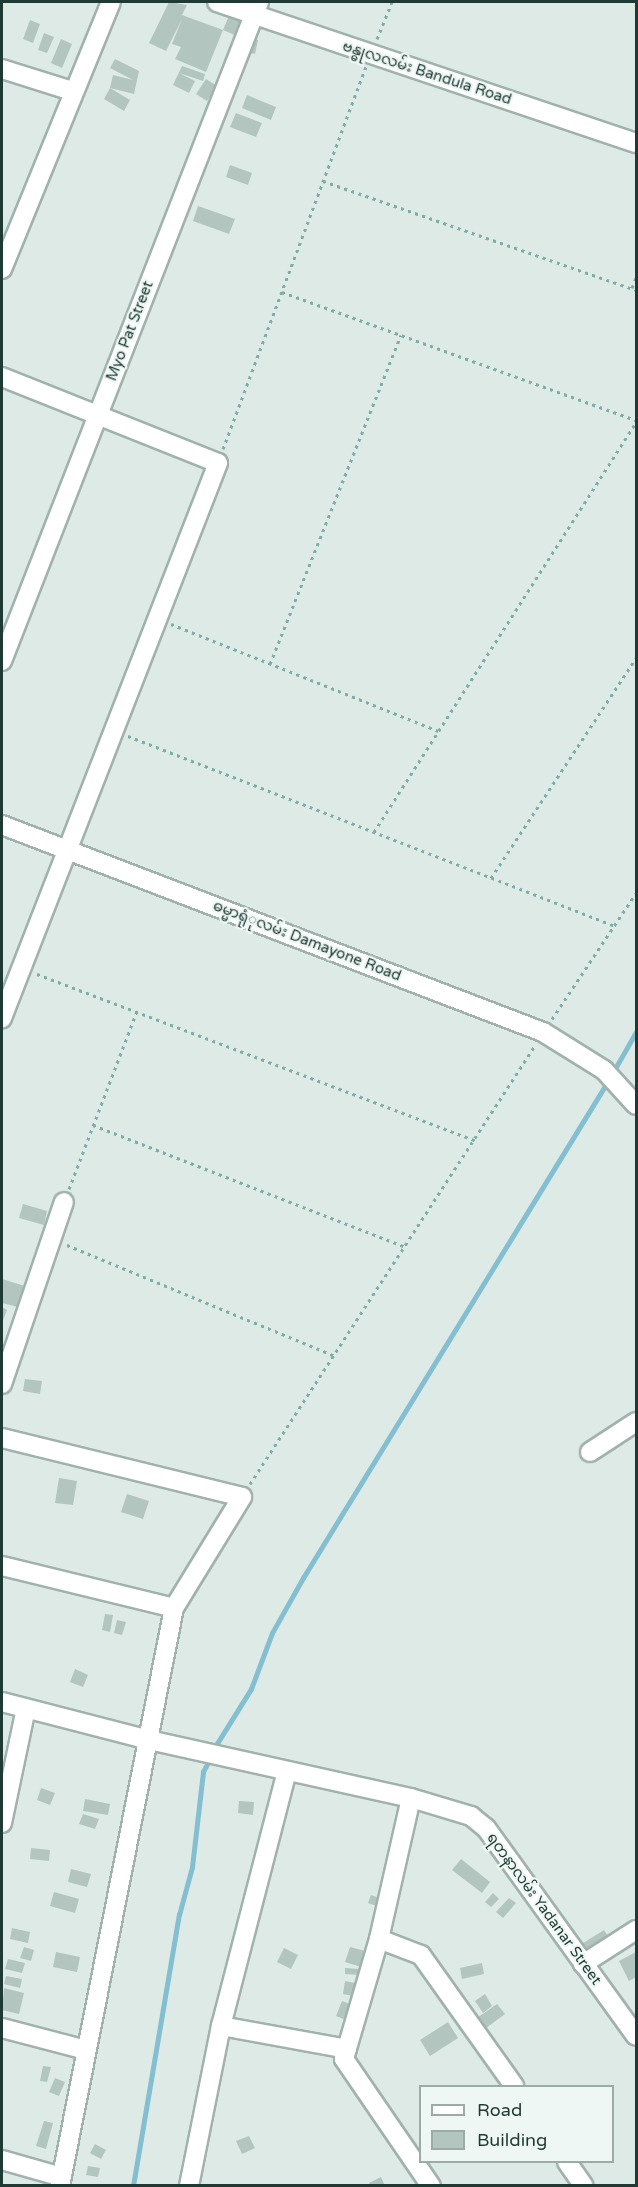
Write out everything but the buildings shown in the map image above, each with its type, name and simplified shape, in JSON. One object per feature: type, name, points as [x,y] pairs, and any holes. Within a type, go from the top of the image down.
[{"type":"street","points":[[2,269],[72,91],[111,2]]},
{"type":"street","name":"ဗန္ဓုလလမ်း Bandula Road","points":[[217,2],[257,8],[371,54],[636,143]]},
{"type":"street","name":"Myo Pat Street","points":[[2,661],[257,8]]},
{"type":"street","points":[[2,69],[72,91]]},
{"type":"street","points":[[2,377],[218,463],[70,849],[2,1017]]},
{"type":"street","name":"ဓမ္မာရုံုလမ်း Damayone Road","points":[[2,825],[70,849],[543,1032],[618,1081],[636,1105]]},
{"type":"street","points":[[2,1384],[64,1202]]},
{"type":"street","points":[[590,1452],[636,1422]]},
{"type":"street","points":[[2,1438],[242,1497],[174,1608],[61,2181],[2,2160]]},
{"type":"street","points":[[2,1566],[174,1608]]},
{"type":"street","points":[[2,1702],[149,1740]]},
{"type":"street","points":[[2,1823],[26,1708]]},
{"type":"street","name":"ရတနာလမ်း Yadanar Street","points":[[149,1740],[411,1798],[471,1816],[486,1828],[636,2037]]},
{"type":"street","points":[[189,2186],[221,2026],[287,1771]]},
{"type":"street","points":[[411,1798],[380,1939],[344,2059],[431,2186]]},
{"type":"street","points":[[583,1964],[636,1930]]},
{"type":"street","points":[[380,1939],[421,1955],[513,2085]]},
{"type":"street","points":[[221,2026],[348,2049]]},
{"type":"street","points":[[2,2028],[86,2050]]},
{"type":"street","points":[[568,2163],[584,2186]]},
{"type":"path","points":[[218,463],[392,2]]},
{"type":"path","points":[[323,181],[634,289],[636,278]]},
{"type":"path","points":[[282,292],[636,421],[374,832]]},
{"type":"path","points":[[270,664],[401,335]]},
{"type":"path","points":[[158,619],[439,731]]},
{"type":"path","points":[[491,878],[636,658]]},
{"type":"path","points":[[115,731],[615,926]]},
{"type":"path","points":[[242,1497],[476,1140],[543,1032],[636,893]]},
{"type":"path","points":[[22,968],[476,1140]]},
{"type":"path","points":[[64,1202],[137,1011]]},
{"type":"path","points":[[93,1125],[406,1247]]},
{"type":"path","points":[[51,1239],[335,1356]]},
{"type":"waterway","points":[[612,1074],[636,1032]]},
{"type":"waterway","points":[[213,1750],[251,1689],[272,1633],[303,1578],[608,1081]]},
{"type":"waterway","points":[[133,2186],[179,1915],[192,1867],[203,1772],[210,1758]]}]
